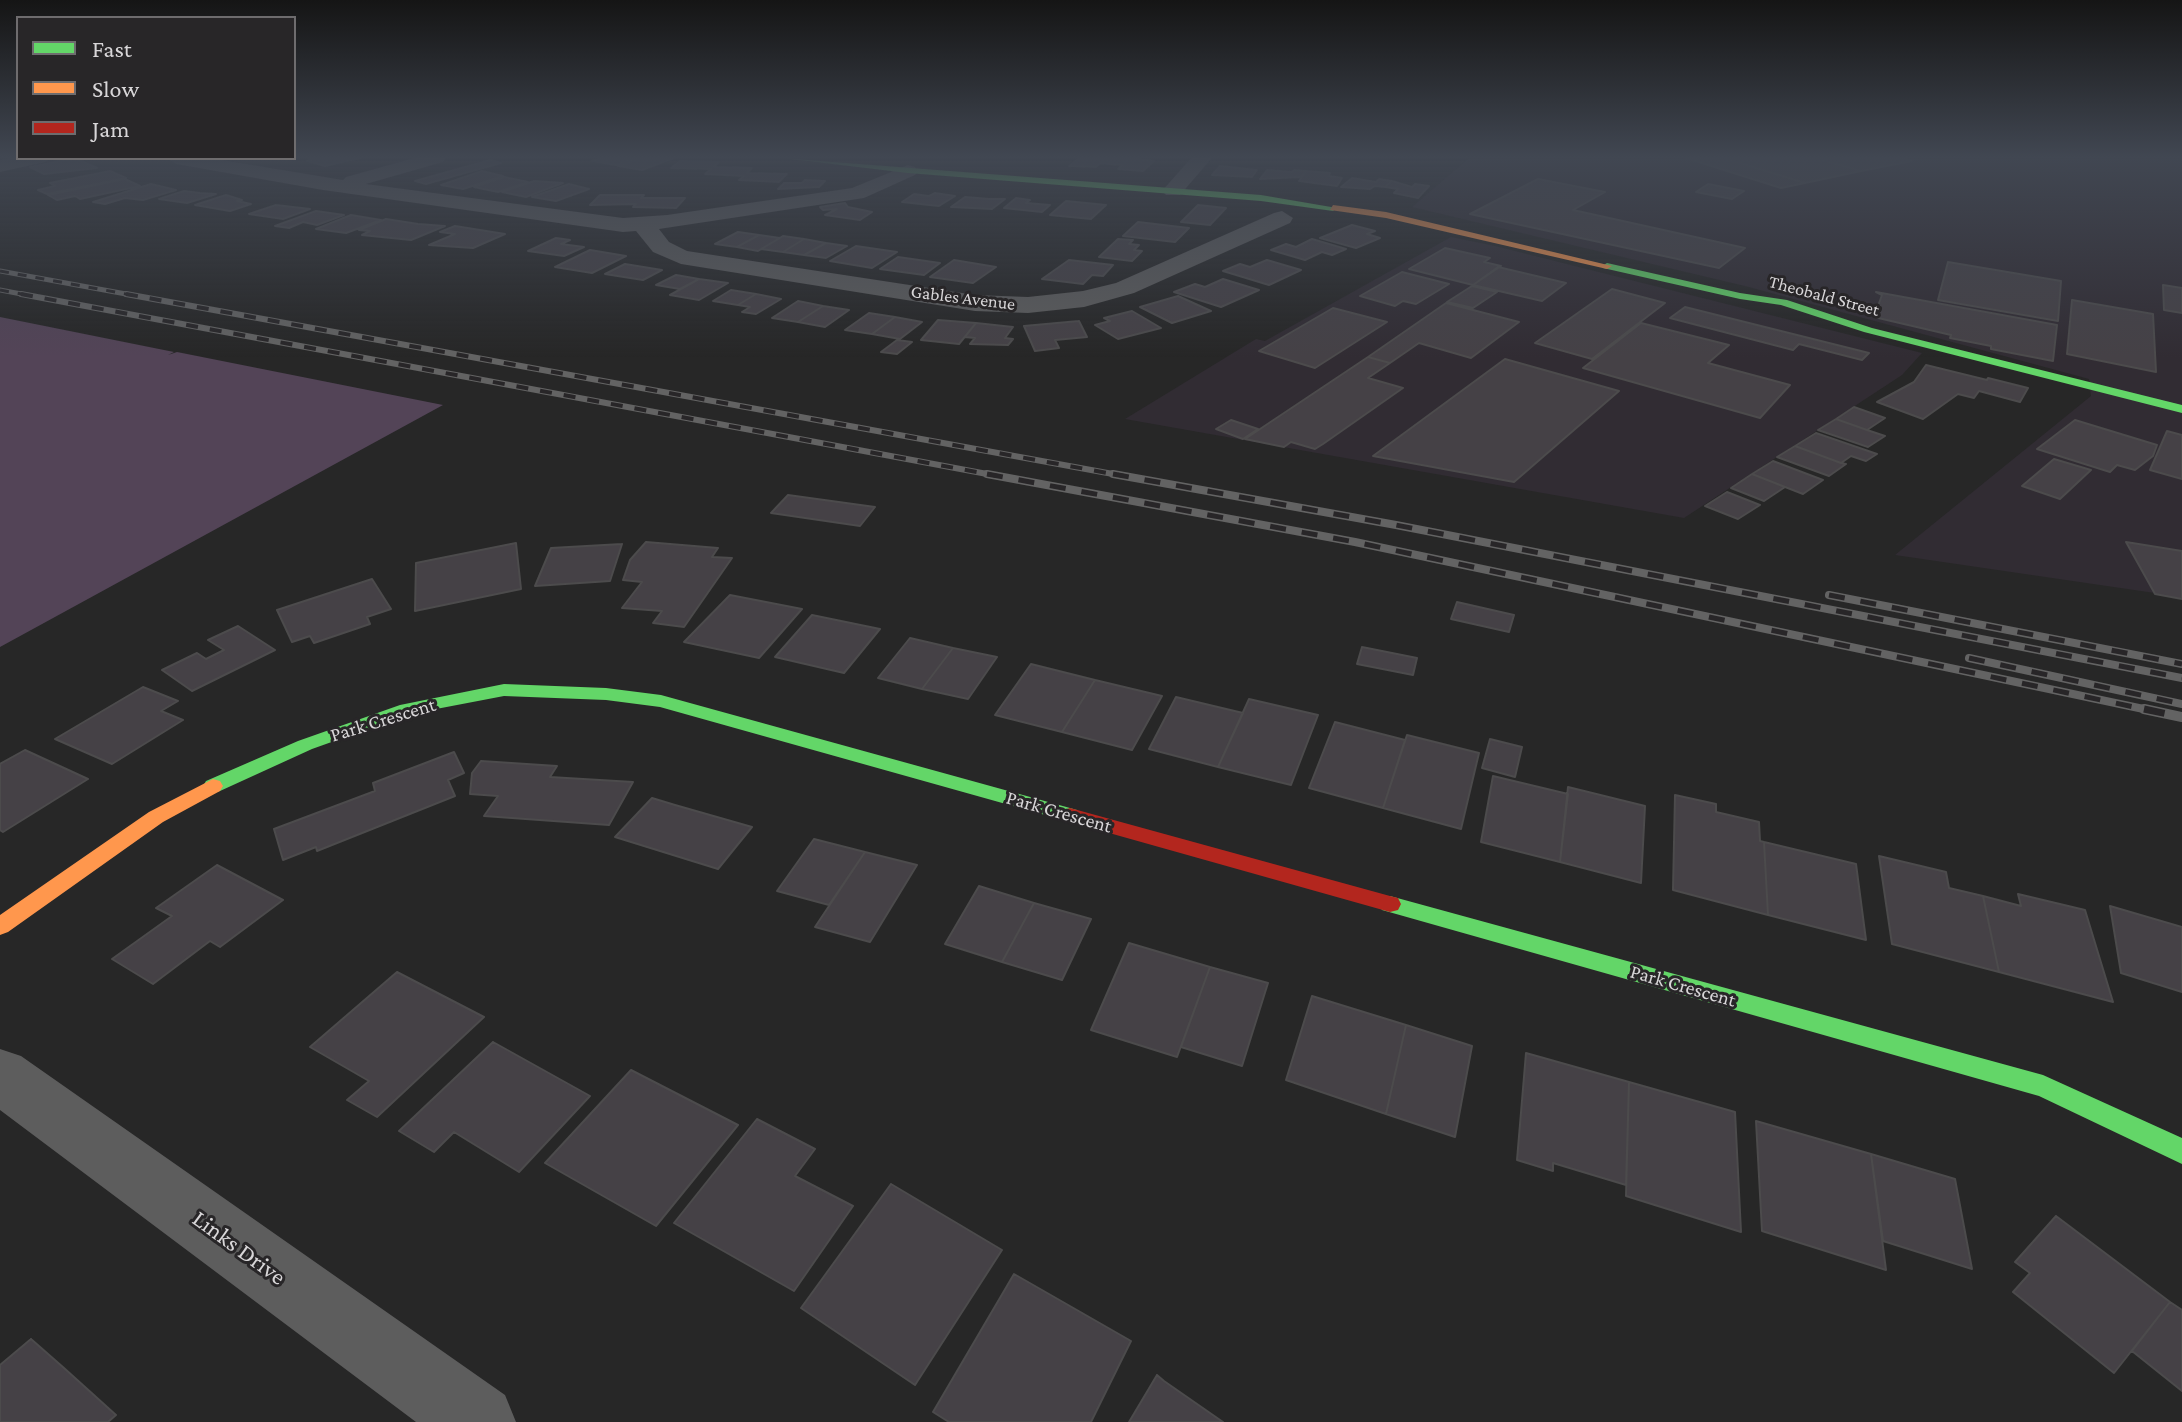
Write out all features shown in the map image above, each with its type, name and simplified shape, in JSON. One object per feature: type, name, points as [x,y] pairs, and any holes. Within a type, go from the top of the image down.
[{"type":"street","points":[[621,224],[647,224]]},
{"type":"street","name":"Gables Avenue","points":[[643,225],[661,247],[681,257],[975,303],[1028,305],[1084,299],[1125,288],[1268,224]]},
{"type":"street","name":"Theobald Street","points":[[1429,224],[1740,296],[1783,302],[1868,330],[2182,409]]},
{"type":"street","name":"Park Crescent","points":[[0,926],[156,817],[209,788],[305,745],[406,709],[504,690],[606,694],[676,705],[2028,1081],[2170,1138]]},
{"type":"street","name":"Links Drive","points":[[0,1075],[478,1422]]},
{"type":"shaded area","points":[[1485,224],[2182,224],[2182,597],[1895,555],[2091,396],[2089,379],[1749,287]]},
{"type":"shaded area","points":[[1451,237],[1922,353],[1902,375],[1684,518],[1125,419],[1256,339],[1265,341]]},
{"type":"shaded area","points":[[0,317],[174,352],[168,355],[177,352],[443,405],[0,647]]},
{"type":"building","points":[[279,224],[297,224],[289,228],[275,226]]},
{"type":"building","points":[[328,224],[369,224],[346,233],[316,229]]},
{"type":"building","points":[[373,224],[445,226],[411,240],[362,235],[370,231],[359,230]]},
{"type":"building","points":[[1135,224],[1189,228],[1175,242],[1123,236]]},
{"type":"building","points":[[1518,224],[1638,224],[1745,248],[1719,268]]},
{"type":"building","points":[[1352,225],[1375,231],[1367,234],[1380,238],[1356,248],[1320,238]]},
{"type":"building","points":[[455,226],[505,234],[473,248],[429,245],[455,234],[440,232]]},
{"type":"building","points":[[738,232],[759,235],[737,247],[715,244]]},
{"type":"building","points":[[759,235],[780,238],[758,251],[737,247]]},
{"type":"building","points":[[783,236],[804,239],[783,252],[761,249]]},
{"type":"building","points":[[556,238],[570,240],[561,244],[584,247],[564,256],[528,251]]},
{"type":"building","points":[[804,239],[826,243],[804,255],[783,252]]},
{"type":"building","points":[[1118,239],[1133,240],[1129,244],[1139,245],[1134,250],[1142,251],[1132,261],[1099,257]]},
{"type":"building","points":[[1312,239],[1346,249],[1332,255],[1322,252],[1305,260],[1271,250],[1286,244],[1296,247]]},
{"type":"building","points":[[826,243],[847,246],[826,258],[804,255]]},
{"type":"building","points":[[856,246],[897,252],[872,268],[830,261]]},
{"type":"building","points":[[1445,248],[1490,258],[1484,262],[1501,266],[1473,285],[1409,269]]},
{"type":"building","points":[[590,250],[626,256],[592,273],[555,267]]},
{"type":"building","points":[[898,257],[940,263],[924,275],[880,269]]},
{"type":"building","points":[[954,260],[996,267],[973,283],[930,277]]},
{"type":"building","points":[[1069,260],[1113,265],[1103,276],[1092,275],[1083,284],[1042,279]]},
{"type":"building","points":[[1267,260],[1301,270],[1269,285],[1223,271],[1240,264],[1250,267]]},
{"type":"building","points":[[1948,262],[2061,281],[2058,321],[1938,300]]},
{"type":"building","points":[[625,264],[662,270],[643,280],[605,274]]},
{"type":"building","points":[[1498,267],[1566,283],[1542,301],[1473,285]]},
{"type":"building","points":[[1402,272],[1449,284],[1416,304],[1403,301],[1395,306],[1360,296]]},
{"type":"building","points":[[676,275],[699,279],[680,289],[656,285]]},
{"type":"building","points":[[699,279],[728,283],[699,300],[670,295]]},
{"type":"building","points":[[1223,279],[1259,290],[1221,307],[1174,292],[1195,284],[1205,287]]},
{"type":"building","points":[[2163,285],[2182,288],[2182,313],[2164,310]]},
{"type":"building","points":[[1472,286],[1497,292],[1473,308],[1447,302]]},
{"type":"building","points":[[1612,289],[1665,303],[1592,359],[1535,343]]},
{"type":"building","points":[[731,290],[756,294],[738,305],[713,301]]},
{"type":"building","points":[[1876,292],[2057,325],[2053,361],[1991,349],[1991,346],[1950,338],[1951,335],[1874,317],[1882,295]]},
{"type":"building","points":[[756,294],[781,299],[756,314],[742,312],[750,307],[738,305]]},
{"type":"building","points":[[1178,296],[1211,311],[1172,323],[1140,307]]},
{"type":"building","points":[[2072,300],[2153,314],[2156,372],[2067,354]]},
{"type":"building","points":[[798,301],[823,306],[798,322],[772,318]]},
{"type":"building","points":[[1446,303],[1519,322],[1471,358],[1419,343],[1390,363],[1368,357]]},
{"type":"building","points":[[823,306],[849,310],[825,327],[798,322]]},
{"type":"building","points":[[1685,307],[1869,353],[1862,360],[1799,344],[1793,350],[1670,318]]},
{"type":"building","points":[[1333,308],[1387,322],[1315,368],[1259,351]]},
{"type":"building","points":[[1132,311],[1161,328],[1118,339],[1095,325],[1110,321],[1104,318]]},
{"type":"building","points":[[869,313],[895,317],[872,334],[845,330]]},
{"type":"building","points":[[895,317],[922,322],[900,339],[872,334]]},
{"type":"building","points":[[938,320],[976,323],[959,344],[921,340]]},
{"type":"building","points":[[1079,321],[1087,337],[1055,340],[1059,348],[1035,351],[1024,326]]},
{"type":"building","points":[[976,323],[1013,327],[1005,338],[1013,339],[1008,345],[970,344],[975,338],[965,337]]},
{"type":"building","points":[[1641,323],[1729,345],[1708,363],[1790,385],[1760,418],[1583,368]]},
{"type":"building","points":[[897,340],[912,342],[897,354],[881,352]]},
{"type":"building","points":[[1368,357],[1390,363],[1368,378],[1403,388],[1323,444],[1315,449],[1291,442],[1284,447],[1245,439]]},
{"type":"building","points":[[1505,359],[1619,391],[1514,482],[1373,456]]},
{"type":"building","points":[[1926,365],[2028,388],[2020,402],[1979,391],[1974,398],[1958,394],[1923,419],[1877,402],[1914,382]]},
{"type":"building","points":[[1854,407],[1885,418],[1867,430],[1836,419]]},
{"type":"building","points":[[1836,419],[1885,436],[1868,447],[1818,430]]},
{"type":"building","points":[[1231,420],[1258,429],[1243,439],[1216,429]]},
{"type":"building","points":[[2075,420],[2157,445],[2153,456],[2135,470],[2117,465],[2110,472],[2037,449]]},
{"type":"building","points":[[2167,431],[2182,435],[2182,479],[2150,470]]},
{"type":"building","points":[[1816,433],[1877,454],[1866,461],[1851,456],[1841,463],[1795,446]]},
{"type":"building","points":[[1795,446],[1846,464],[1829,476],[1777,457]]},
{"type":"building","points":[[2054,459],[2091,470],[2060,499],[2022,486]]},
{"type":"building","points":[[1773,461],[1823,480],[1803,494],[1752,474]]},
{"type":"building","points":[[1752,474],[1785,487],[1764,501],[1731,488]]},
{"type":"building","points":[[1727,492],[1760,505],[1738,519],[1705,506]]},
{"type":"building","points":[[788,495],[875,507],[860,526],[771,513]]},
{"type":"building","points":[[646,542],[718,548],[712,557],[732,558],[684,627],[653,623],[662,611],[622,608],[642,582],[623,580],[630,560]]},
{"type":"building","points":[[2126,542],[2182,551],[2182,599],[2155,594]]},
{"type":"building","points":[[516,543],[521,589],[415,611],[416,563]]},
{"type":"building","points":[[622,544],[610,581],[535,586],[551,548]]},
{"type":"building","points":[[372,579],[391,609],[367,617],[370,624],[314,643],[310,636],[292,642],[277,610]]},
{"type":"building","points":[[730,595],[802,609],[759,658],[684,642]]},
{"type":"building","points":[[1457,602],[1514,615],[1509,632],[1451,619]]},
{"type":"building","points":[[812,615],[880,629],[844,673],[775,657]]},
{"type":"building","points":[[238,626],[275,650],[192,691],[162,670],[197,653],[206,659],[224,650],[208,640]]},
{"type":"building","points":[[910,638],[953,648],[922,689],[878,678]]},
{"type":"building","points":[[1362,647],[1417,658],[1413,675],[1357,664]]},
{"type":"building","points":[[953,648],[997,657],[968,699],[922,689]]},
{"type":"building","points":[[1031,664],[1095,680],[1062,732],[995,715]]},
{"type":"building","points":[[1095,680],[1162,696],[1132,750],[1062,732]]},
{"type":"building","points":[[143,687],[178,701],[161,711],[183,720],[112,764],[55,739]]},
{"type":"building","points":[[1176,697],[1243,713],[1218,767],[1149,749]]},
{"type":"building","points":[[1249,699],[1318,715],[1291,785],[1218,767]]},
{"type":"building","points":[[1335,722],[1405,740],[1383,808],[1309,788]]},
{"type":"building","points":[[1407,735],[1479,753],[1461,829],[1383,808]]},
{"type":"building","points":[[1490,739],[1522,747],[1515,777],[1482,768]]},
{"type":"building","points":[[25,750],[88,779],[3,832],[0,830],[0,764]]},
{"type":"building","points":[[454,752],[464,773],[448,780],[455,796],[317,851],[316,847],[283,860],[274,829],[375,791],[373,783]]},
{"type":"building","points":[[481,761],[557,766],[550,777],[633,782],[609,825],[484,816],[498,796],[470,794],[472,773]]},
{"type":"building","points":[[1493,776],[1568,794],[1560,862],[1481,842]]},
{"type":"building","points":[[1568,787],[1645,806],[1641,883],[1560,862]]},
{"type":"building","points":[[1675,795],[1716,804],[1716,812],[1759,822],[1760,841],[1764,842],[1768,915],[1673,890]]},
{"type":"building","points":[[652,798],[752,827],[718,869],[615,837]]},
{"type":"building","points":[[814,839],[865,852],[829,905],[777,891]]},
{"type":"building","points":[[1764,842],[1856,864],[1866,940],[1768,915]]},
{"type":"building","points":[[865,852],[917,865],[870,942],[815,927]]},
{"type":"building","points":[[1879,856],[1946,872],[1949,888],[1983,896],[1999,972],[1892,944]]},
{"type":"building","points":[[217,865],[283,900],[220,947],[210,941],[153,984],[112,959],[172,916],[156,908]]},
{"type":"building","points":[[979,886],[1034,903],[1002,962],[945,944]]},
{"type":"building","points":[[2018,894],[2085,910],[2113,1002],[1999,972],[1983,896],[2021,906]]},
{"type":"building","points":[[1034,903],[1091,919],[1062,980],[1002,962]]},
{"type":"building","points":[[2110,906],[2182,927],[2182,992],[2121,973]]},
{"type":"building","points":[[1129,943],[1210,967],[1177,1057],[1091,1030]]},
{"type":"building","points":[[1210,967],[1268,983],[1242,1066],[1181,1047]]},
{"type":"building","points":[[397,972],[484,1017],[377,1117],[347,1100],[369,1081],[310,1047]]},
{"type":"building","points":[[1312,996],[1406,1025],[1386,1114],[1286,1080]]},
{"type":"building","points":[[1406,1025],[1472,1046],[1455,1137],[1386,1114]]},
{"type":"building","points":[[493,1042],[590,1096],[519,1172],[454,1132],[434,1152],[399,1131]]},
{"type":"building","points":[[1526,1053],[1629,1082],[1626,1185],[1553,1163],[1553,1171],[1517,1160]]},
{"type":"building","points":[[631,1070],[738,1125],[656,1226],[545,1163]]},
{"type":"building","points":[[1629,1082],[1735,1112],[1741,1232],[1626,1196]]},
{"type":"building","points":[[757,1119],[815,1149],[795,1176],[853,1206],[794,1291],[674,1223]]},
{"type":"building","points":[[1756,1121],[1871,1154],[1886,1270],[1762,1231]]},
{"type":"building","points":[[1871,1154],[1955,1179],[1972,1269],[1883,1241]]},
{"type":"building","points":[[891,1184],[1002,1250],[915,1385],[801,1308]]},
{"type":"building","points":[[2056,1216],[2170,1302],[2114,1373],[2013,1292],[2030,1273],[2015,1262]]},
{"type":"building","points":[[1014,1274],[1131,1341],[1091,1422],[949,1422],[933,1412]]},
{"type":"building","points":[[2170,1302],[2182,1310],[2182,1391],[2132,1351]]},
{"type":"building","points":[[31,1339],[116,1415],[108,1422],[0,1422],[0,1365]]},
{"type":"building","points":[[1157,1375],[1164,1381],[1223,1422],[1129,1422]]},
{"type":"railway","points":[[0,271],[137,296]]},
{"type":"railway","points":[[0,290],[32,296]]},
{"type":"railway","points":[[21,294],[998,476]]},
{"type":"railway","points":[[126,294],[1116,475]]},
{"type":"railway","points":[[987,474],[1355,542],[2153,711]]},
{"type":"railway","points":[[1116,475],[1396,525],[2182,678]]},
{"type":"railway","points":[[1116,475],[1124,476]]},
{"type":"railway","points":[[1829,595],[2182,664]]},
{"type":"railway","points":[[1969,658],[2182,704]]},
{"type":"railway","points":[[2144,709],[2182,717]]},
{"type":"traffic: fast","points":[[1607,266],[1740,296],[1783,302],[1868,330],[2182,409]]},
{"type":"traffic: fast","points":[[213,786],[305,745],[406,709],[504,690],[606,694],[661,701],[1070,815]]},
{"type":"traffic: fast","points":[[1390,904],[2043,1086],[2146,1132],[2182,1152]]},
{"type":"traffic: slow","points":[[1427,224],[1607,266]]},
{"type":"traffic: slow","points":[[0,926],[156,817],[213,786]]},
{"type":"traffic: jam","points":[[1070,815],[1390,904]]}]
